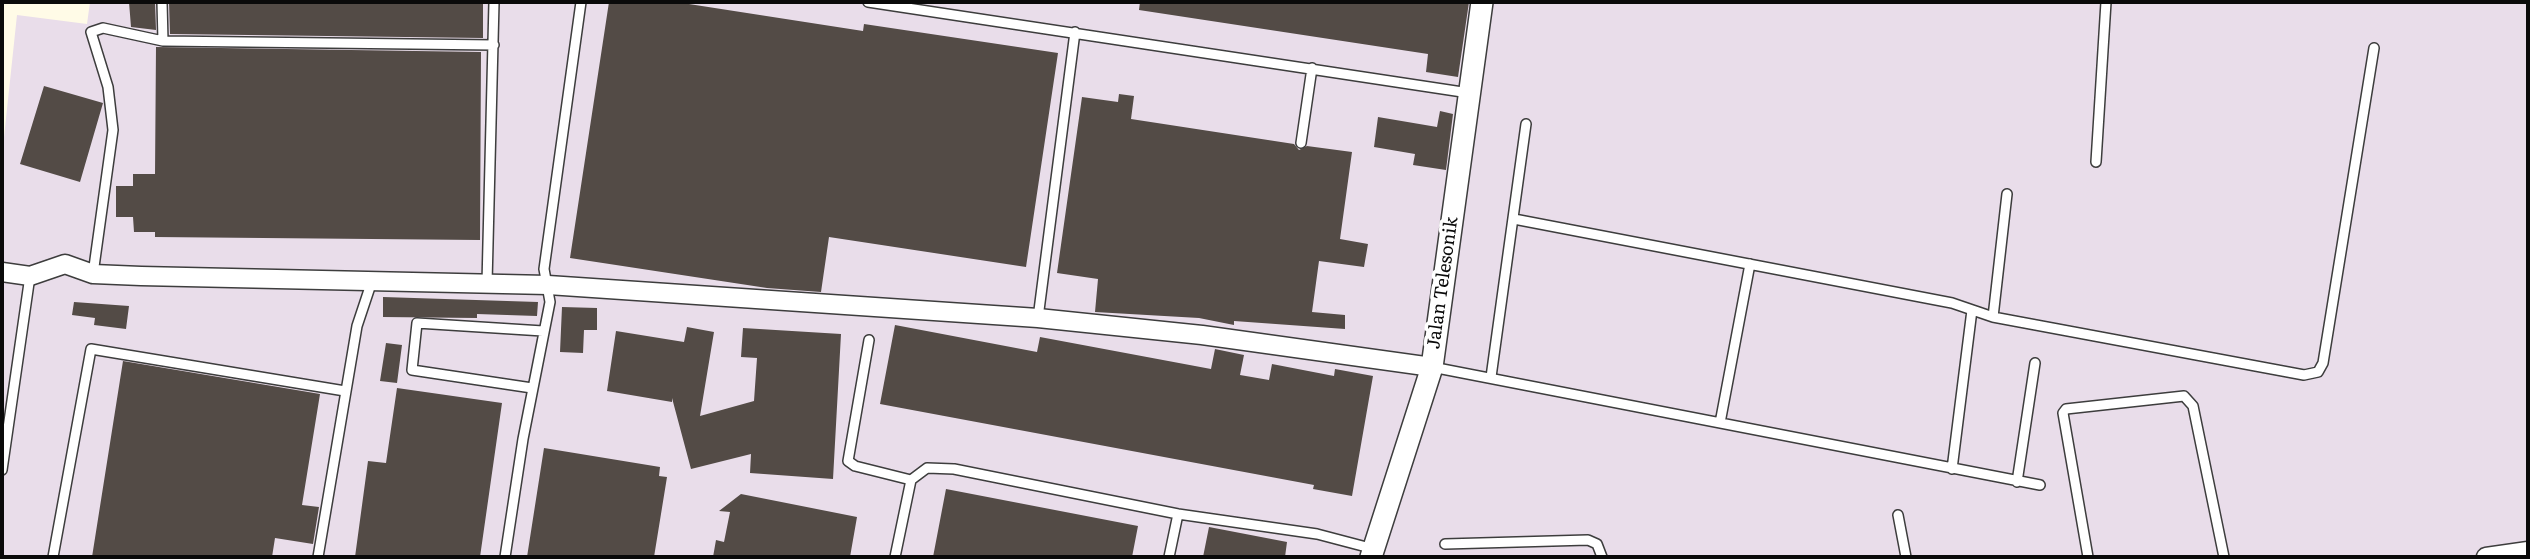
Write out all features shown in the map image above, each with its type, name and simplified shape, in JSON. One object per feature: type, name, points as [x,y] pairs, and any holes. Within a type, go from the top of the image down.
[{"type":"street","name":"Jalan Telesonik","points":[[1373,553],[1432,368],[1482,2]]},
{"type":"street","points":[[2,272],[30,276],[65,264],[93,274],[548,285],[1038,318],[1202,335],[1432,368]]},
{"type":"street","points":[[2486,557],[2528,551]]},
{"type":"lane","points":[[162,2],[163,41]]},
{"type":"lane","points":[[487,283],[494,2]]},
{"type":"lane","points":[[505,557],[532,388],[550,302],[544,269],[581,2]]},
{"type":"lane","points":[[868,2],[1471,93]]},
{"type":"lane","points":[[942,12],[943,2]]},
{"type":"lane","points":[[2096,162],[2106,2]]},
{"type":"lane","points":[[93,274],[113,130],[108,88],[91,32],[103,28],[163,41],[494,44]]},
{"type":"lane","points":[[1038,318],[1075,32]]},
{"type":"lane","points":[[1514,219],[1750,264],[1972,310],[1993,317],[2305,375],[2318,372],[2323,363],[2374,48]]},
{"type":"lane","points":[[1301,143],[1312,68]]},
{"type":"lane","points":[[1491,377],[1526,124]]},
{"type":"lane","points":[[1993,317],[2007,194]]},
{"type":"lane","points":[[1720,423],[1750,264]]},
{"type":"lane","points":[[2,470],[2,451],[30,276]]},
{"type":"lane","points":[[318,557],[357,326],[373,280]]},
{"type":"lane","points":[[1952,469],[1972,310]]},
{"type":"lane","points":[[532,388],[412,370],[417,323],[543,331]]},
{"type":"lane","points":[[869,340],[848,461],[855,466],[911,480]]},
{"type":"lane","points":[[53,557],[91,349],[345,391]]},
{"type":"lane","points":[[2017,482],[2035,363]]},
{"type":"lane","points":[[1432,368],[1491,377],[2040,485]]},
{"type":"lane","points":[[2088,557],[2063,413],[2066,409],[2184,396],[2193,406],[2224,557]]},
{"type":"lane","points":[[895,557],[911,480],[927,468],[954,469],[1178,514],[1317,534],[1373,553]]},
{"type":"lane","points":[[1169,557],[1178,514]]},
{"type":"lane","points":[[1898,514],[1906,557]]},
{"type":"lane","points":[[1445,544],[1588,540],[1597,544],[1602,557]]},
{"type":"shaded area","points":[[90,2],[2528,2],[2528,557],[2,557],[2,156],[17,15],[87,24]]},
{"type":"building","points":[[129,2],[155,2],[156,30],[131,27]]},
{"type":"building","points":[[169,2],[483,2],[483,38],[170,34]]},
{"type":"building","points":[[609,2],[676,2],[863,31],[864,24],[1058,53],[1026,267],[829,237],[821,292],[767,288],[570,258]]},
{"type":"building","points":[[1140,2],[1469,2],[1458,77],[1426,72],[1428,54],[1139,10]]},
{"type":"building","points":[[156,47],[481,52],[480,240],[155,237],[155,232],[134,232],[133,217],[116,217],[116,186],[133,186],[133,174],[155,174]]},
{"type":"building","points":[[44,86],[103,103],[80,182],[20,164]]},
{"type":"building","points":[[1119,94],[1134,96],[1131,119],[1294,144],[1299,150],[1307,146],[1352,152],[1340,239],[1368,244],[1364,267],[1319,261],[1312,312],[1345,315],[1345,329],[1234,321],[1234,325],[1199,318],[1095,312],[1098,279],[1057,273],[1082,97],[1118,102]]},
{"type":"building","points":[[1440,111],[1453,114],[1446,170],[1413,165],[1415,154],[1374,147],[1378,117],[1437,127]]},
{"type":"building","points":[[383,297],[538,302],[537,316],[477,314],[477,318],[383,317]]},
{"type":"building","points":[[74,302],[129,306],[126,329],[94,325],[95,318],[72,315]]},
{"type":"building","points":[[562,307],[597,308],[597,330],[584,330],[583,353],[560,352]]},
{"type":"building","points":[[895,325],[1037,352],[1040,337],[1211,369],[1215,349],[1244,355],[1240,375],[1269,380],[1272,364],[1334,376],[1335,369],[1373,376],[1352,496],[1313,489],[1314,485],[880,404]]},
{"type":"building","points":[[687,327],[714,332],[700,416],[754,401],[757,358],[741,357],[743,328],[841,334],[833,479],[750,473],[751,454],[691,469],[672,398],[672,402],[607,391],[616,331],[684,342]]},
{"type":"building","points":[[386,343],[402,345],[397,383],[380,381]]},
{"type":"building","points":[[123,361],[320,394],[302,505],[319,507],[313,544],[275,538],[272,557],[92,557]]},
{"type":"building","points":[[397,388],[502,403],[480,557],[355,557],[368,461],[386,463]]},
{"type":"building","points":[[544,448],[660,467],[659,476],[667,477],[654,557],[527,557]]},
{"type":"building","points":[[946,489],[1138,526],[1132,557],[933,557]]},
{"type":"building","points":[[741,494],[857,517],[850,557],[713,557],[716,540],[724,542],[730,512],[719,511]]},
{"type":"building","points":[[1209,527],[1287,542],[1285,557],[1203,557]]}]
